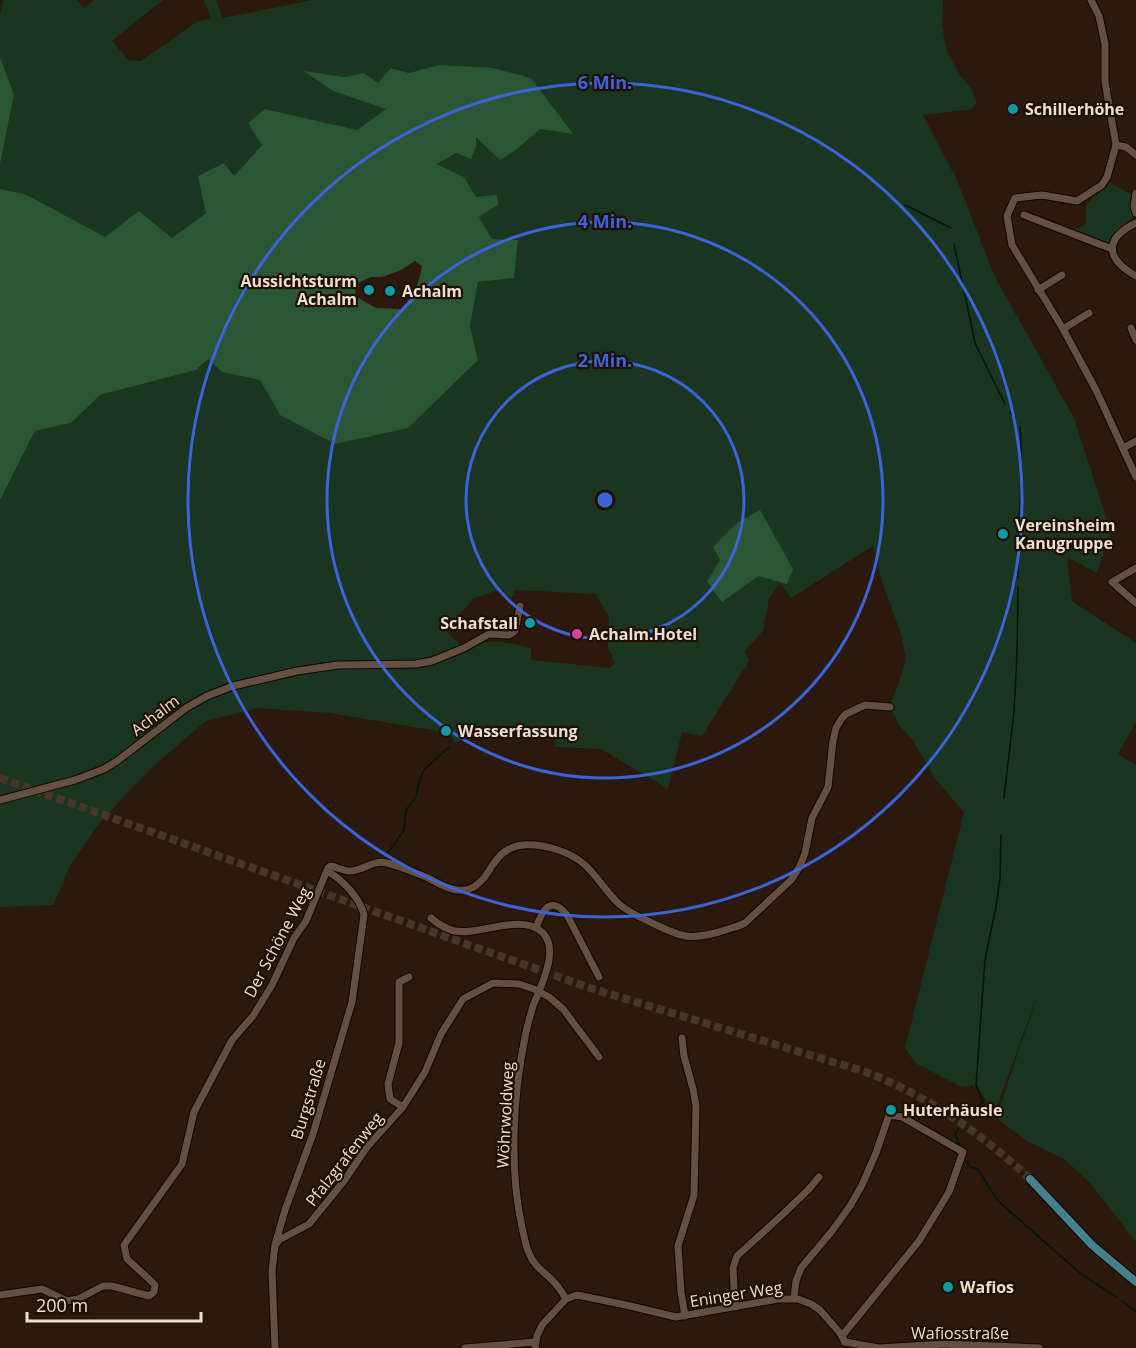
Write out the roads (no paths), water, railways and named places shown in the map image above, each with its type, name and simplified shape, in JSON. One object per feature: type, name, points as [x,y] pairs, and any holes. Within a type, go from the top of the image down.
[{"type":"main road","points":[[1030,1179],[1092,1245],[1136,1282]]},
{"type":"street","points":[[1091,0],[1099,16],[1105,44],[1105,82],[1116,145],[1107,177],[1102,185],[1077,201],[1042,195],[1015,198],[1007,216],[1012,245],[1063,329],[1096,390],[1136,477]]},
{"type":"street","points":[[1116,145],[1126,147],[1136,155]]},
{"type":"street","points":[[1136,193],[1134,206],[1136,213]]},
{"type":"street","points":[[1024,214],[1112,249]]},
{"type":"street","points":[[1136,223],[1122,230],[1114,240],[1112,249],[1116,261],[1136,276]]},
{"type":"street","points":[[1038,290],[1062,275]]},
{"type":"street","points":[[1063,329],[1089,313]]},
{"type":"street","points":[[1131,328],[1136,340]]},
{"type":"street","points":[[1123,448],[1136,441]]},
{"type":"street","points":[[1136,568],[1112,582],[1136,603]]},
{"type":"street","name":"Achalm","points":[[0,800],[104,769],[186,708],[224,689],[297,671],[338,665],[416,664],[432,661],[464,648],[489,634],[509,635],[515,632],[520,606]]},
{"type":"street","name":"Der Schöne Weg","points":[[0,1296],[42,1289],[67,1301],[78,1299],[104,1286],[149,1296],[154,1292],[155,1286],[127,1259],[124,1245],[182,1164],[194,1112],[232,1040],[253,1016],[272,985],[294,938],[306,921],[330,866],[348,871],[363,868],[374,862],[384,862],[454,890],[463,891],[478,884],[506,849],[529,844],[559,850],[578,860],[591,870],[612,897],[624,908],[674,933],[698,937],[738,926],[791,880],[800,866],[812,818],[828,787],[832,741],[842,718],[866,705],[890,707]]},
{"type":"street","name":"Burgstraße","points":[[275,1348],[272,1271],[275,1245],[285,1210],[313,1134],[351,1002],[363,925],[362,907],[345,885],[327,872]]},
{"type":"street","points":[[431,918],[443,926],[458,931],[512,925],[536,928],[546,908],[554,906],[561,908],[567,915],[599,977]]},
{"type":"street","name":"Wöhrwoldweg","points":[[536,928],[547,939],[550,952],[548,966],[527,1026],[519,1075],[515,1120],[515,1184],[529,1255],[555,1283],[566,1299]]},
{"type":"street","name":"Pfalzgrafenweg","points":[[403,1107],[390,1099],[388,1084],[399,1043],[399,982],[409,977]]},
{"type":"street","name":"Pfalzgrafenweg","points":[[275,1245],[279,1240],[309,1224],[367,1148],[403,1107],[426,1072],[441,1034],[463,999],[493,983],[519,984],[539,991],[563,1009],[599,1057]]},
{"type":"street","points":[[682,1038],[695,1095],[696,1113],[694,1196],[678,1246],[685,1316]]},
{"type":"street","points":[[686,1062],[696,1059]]},
{"type":"street","name":"Eninger Weg","points":[[566,1299],[573,1295],[586,1296],[673,1316],[685,1316],[794,1298],[796,1281],[801,1268],[832,1231],[862,1185],[889,1115],[902,1117],[963,1152],[949,1192],[919,1241],[842,1341]]},
{"type":"street","points":[[735,1307],[733,1268],[737,1256],[819,1177]]},
{"type":"street","points":[[793,1190],[800,1197]]},
{"type":"street","points":[[794,1298],[816,1307],[842,1341]]},
{"type":"street","points":[[465,1348],[535,1345],[542,1325],[566,1299]]},
{"type":"street","name":"Wafiosstraße","points":[[842,1341],[879,1348],[945,1344],[1039,1348]]},
{"type":"waterway","points":[[905,205],[951,228]]},
{"type":"waterway","points":[[954,244],[975,343],[1005,404]]},
{"type":"waterway","points":[[1010,412],[1015,419]]},
{"type":"waterway","points":[[1018,578],[1020,427]]},
{"type":"waterway","points":[[1004,798],[1014,711],[1018,587]]},
{"type":"waterway","points":[[388,853],[404,830],[406,810],[416,797],[424,770],[449,747]]},
{"type":"waterway","points":[[980,1104],[983,1102],[976,1085],[985,960],[1000,878],[1001,835]]},
{"type":"waterway","points":[[960,1146],[955,1134],[969,1109]]},
{"type":"waterway","points":[[967,1161],[970,1167],[978,1169],[997,1200],[1080,1273],[1116,1297]]},
{"type":"waterway","points":[[1122,1301],[1136,1312]]},
{"type":"tunnel","points":[[0,778],[590,988],[866,1072],[911,1093],[953,1118],[1012,1162],[1030,1179]]},
{"type":"place","name":"Schillerhöhe","points":[[1013,109]]},
{"type":"place","name":"Aussichtsturm Achalm","points":[[369,290]]},
{"type":"place","name":"Achalm","points":[[390,291]]},
{"type":"place","name":"Vereinsheim Kanugruppe","points":[[1003,534]]},
{"type":"place","name":"Schafstall","points":[[530,623]]},
{"type":"place","name":"Achalm.Hotel","points":[[577,634]]},
{"type":"place","name":"Wasserfassung","points":[[446,731]]},
{"type":"place","name":"Huterhäusle","points":[[891,1110]]},
{"type":"place","name":"Wafios","points":[[948,1287]]}]
